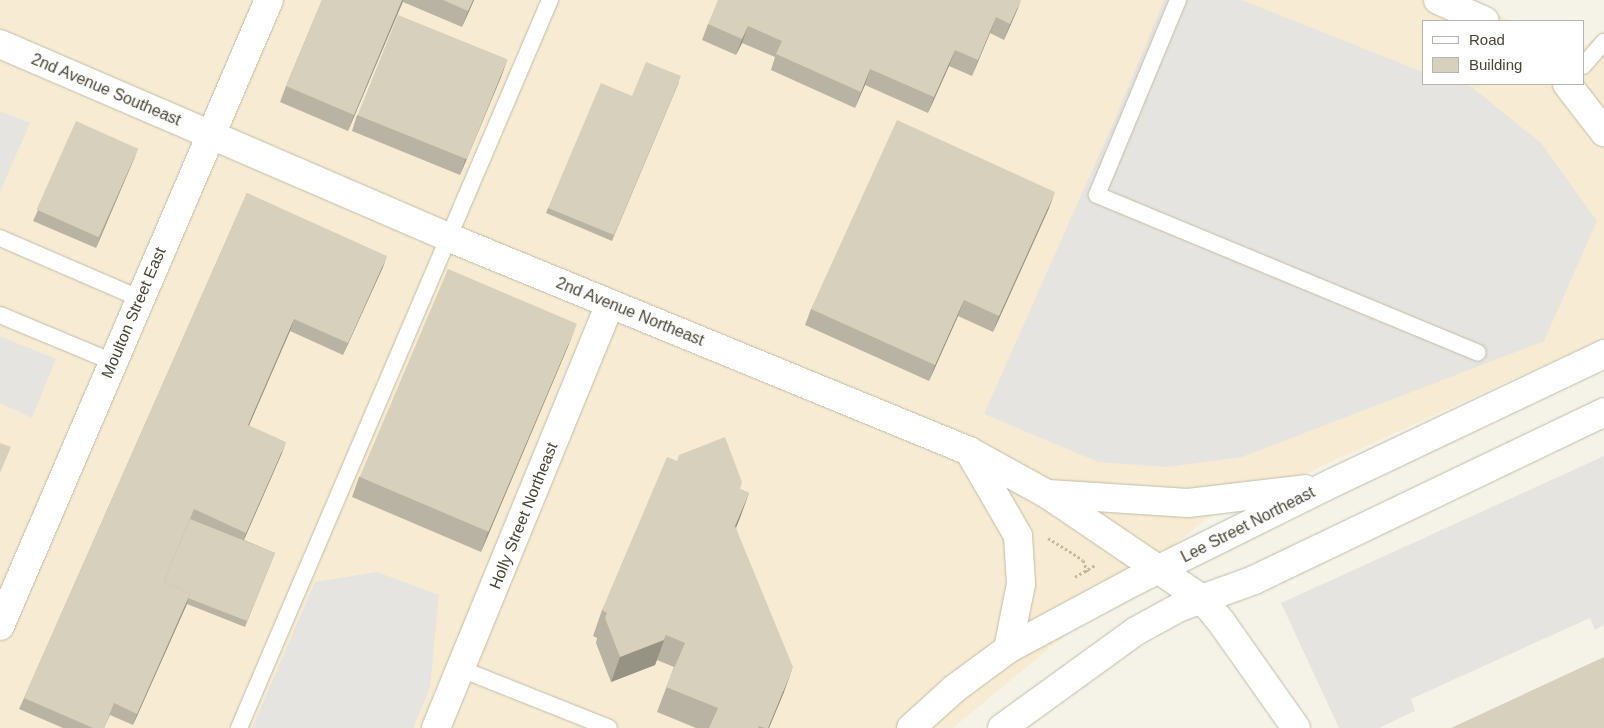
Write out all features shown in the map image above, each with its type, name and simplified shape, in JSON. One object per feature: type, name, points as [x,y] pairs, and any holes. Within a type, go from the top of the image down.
[{"type":"street","name":"Moulton Street East","points":[[0,626],[269,0]]},
{"type":"street","points":[[1438,0],[1483,20]]},
{"type":"street","name":"2nd Avenue Southeast","points":[[0,44],[211,135]]},
{"type":"street","points":[[1568,85],[1604,132]]},
{"type":"street","name":"2nd Avenue Northeast","points":[[211,135],[450,238],[969,451],[1046,494]]},
{"type":"street","name":"Holly Street Northeast","points":[[436,728],[610,304]]},
{"type":"street","name":"Lee Street Northeast","points":[[911,728],[954,689],[1008,649],[1324,487],[1604,354]]},
{"type":"street","points":[[1002,728],[1136,631],[1180,607],[1254,580],[1604,412]]},
{"type":"street","points":[[969,451],[1018,536],[1021,584],[1008,649]]},
{"type":"street","points":[[1046,494],[1188,503],[1324,487]]},
{"type":"street","points":[[1046,494],[1161,569],[1202,599],[1222,623],[1296,728]]},
{"type":"lane","points":[[239,728],[450,238],[550,0]]},
{"type":"lane","points":[[1178,0],[1097,195],[1478,353]]},
{"type":"lane","points":[[1584,65],[1604,42]]},
{"type":"lane","points":[[0,238],[140,299]]},
{"type":"lane","points":[[0,315],[114,362]]},
{"type":"lane","points":[[464,661],[609,728]]},
{"type":"path","points":[[1046,537],[1083,560],[1086,569]]},
{"type":"shaded area","points":[[0,0],[1464,0],[1510,20],[1422,20],[1422,85],[1584,85],[1584,45],[1604,32],[1604,338],[1206,519],[953,728],[0,728]]},
{"type":"shaded area","points":[[1164,0],[1242,0],[1422,72],[1422,85],[1469,85],[1541,143],[1597,221],[1544,341],[1242,457],[1168,467],[1098,462],[984,414],[1114,121]]},
{"type":"shaded area","points":[[0,111],[30,123],[0,192]]},
{"type":"shaded area","points":[[0,336],[56,359],[32,418],[0,403]]},
{"type":"shaded area","points":[[1604,456],[1604,625],[1595,630],[1590,618],[1411,699],[1415,711],[1379,728],[1339,728],[1281,603]]},
{"type":"shaded area","points":[[377,572],[439,595],[430,688],[413,728],[252,728],[315,582]]},
{"type":"building","points":[[322,0],[402,0],[354,115],[286,86]]},
{"type":"building","points":[[443,0],[473,0],[468,11]]},
{"type":"building","points":[[718,0],[1021,0],[1010,24],[996,17],[978,60],[955,50],[934,97],[870,69],[861,92],[776,54],[782,41],[748,26],[742,39],[708,24]]},
{"type":"building","points":[[398,15],[507,59],[467,159],[358,115]]},
{"type":"building","points":[[646,62],[681,76],[614,235],[548,208],[601,83],[632,96]]},
{"type":"building","points":[[897,120],[1055,192],[999,316],[964,300],[935,365],[811,309]]},
{"type":"building","points":[[76,121],[138,149],[99,237],[37,210]]},
{"type":"building","points":[[247,193],[387,256],[348,343],[294,319],[248,425],[286,442],[246,533],[194,509],[164,581],[190,594],[137,714],[114,703],[104,728],[93,728],[24,698]]},
{"type":"building","points":[[448,269],[577,324],[489,532],[360,477]]},
{"type":"building","points":[[725,437],[742,482],[740,489],[749,493],[735,526],[793,667],[768,728],[759,726],[758,728],[709,728],[718,708],[666,687],[685,643],[666,635],[664,640],[620,657],[605,618],[607,613],[602,610],[667,457],[677,461],[679,455]]},
{"type":"building","points":[[0,443],[11,447],[0,473]]},
{"type":"building","points":[[190,519],[275,553],[247,621],[188,598],[190,594],[164,581]]},
{"type":"building","points":[[1604,657],[1604,728],[1451,728]]}]
